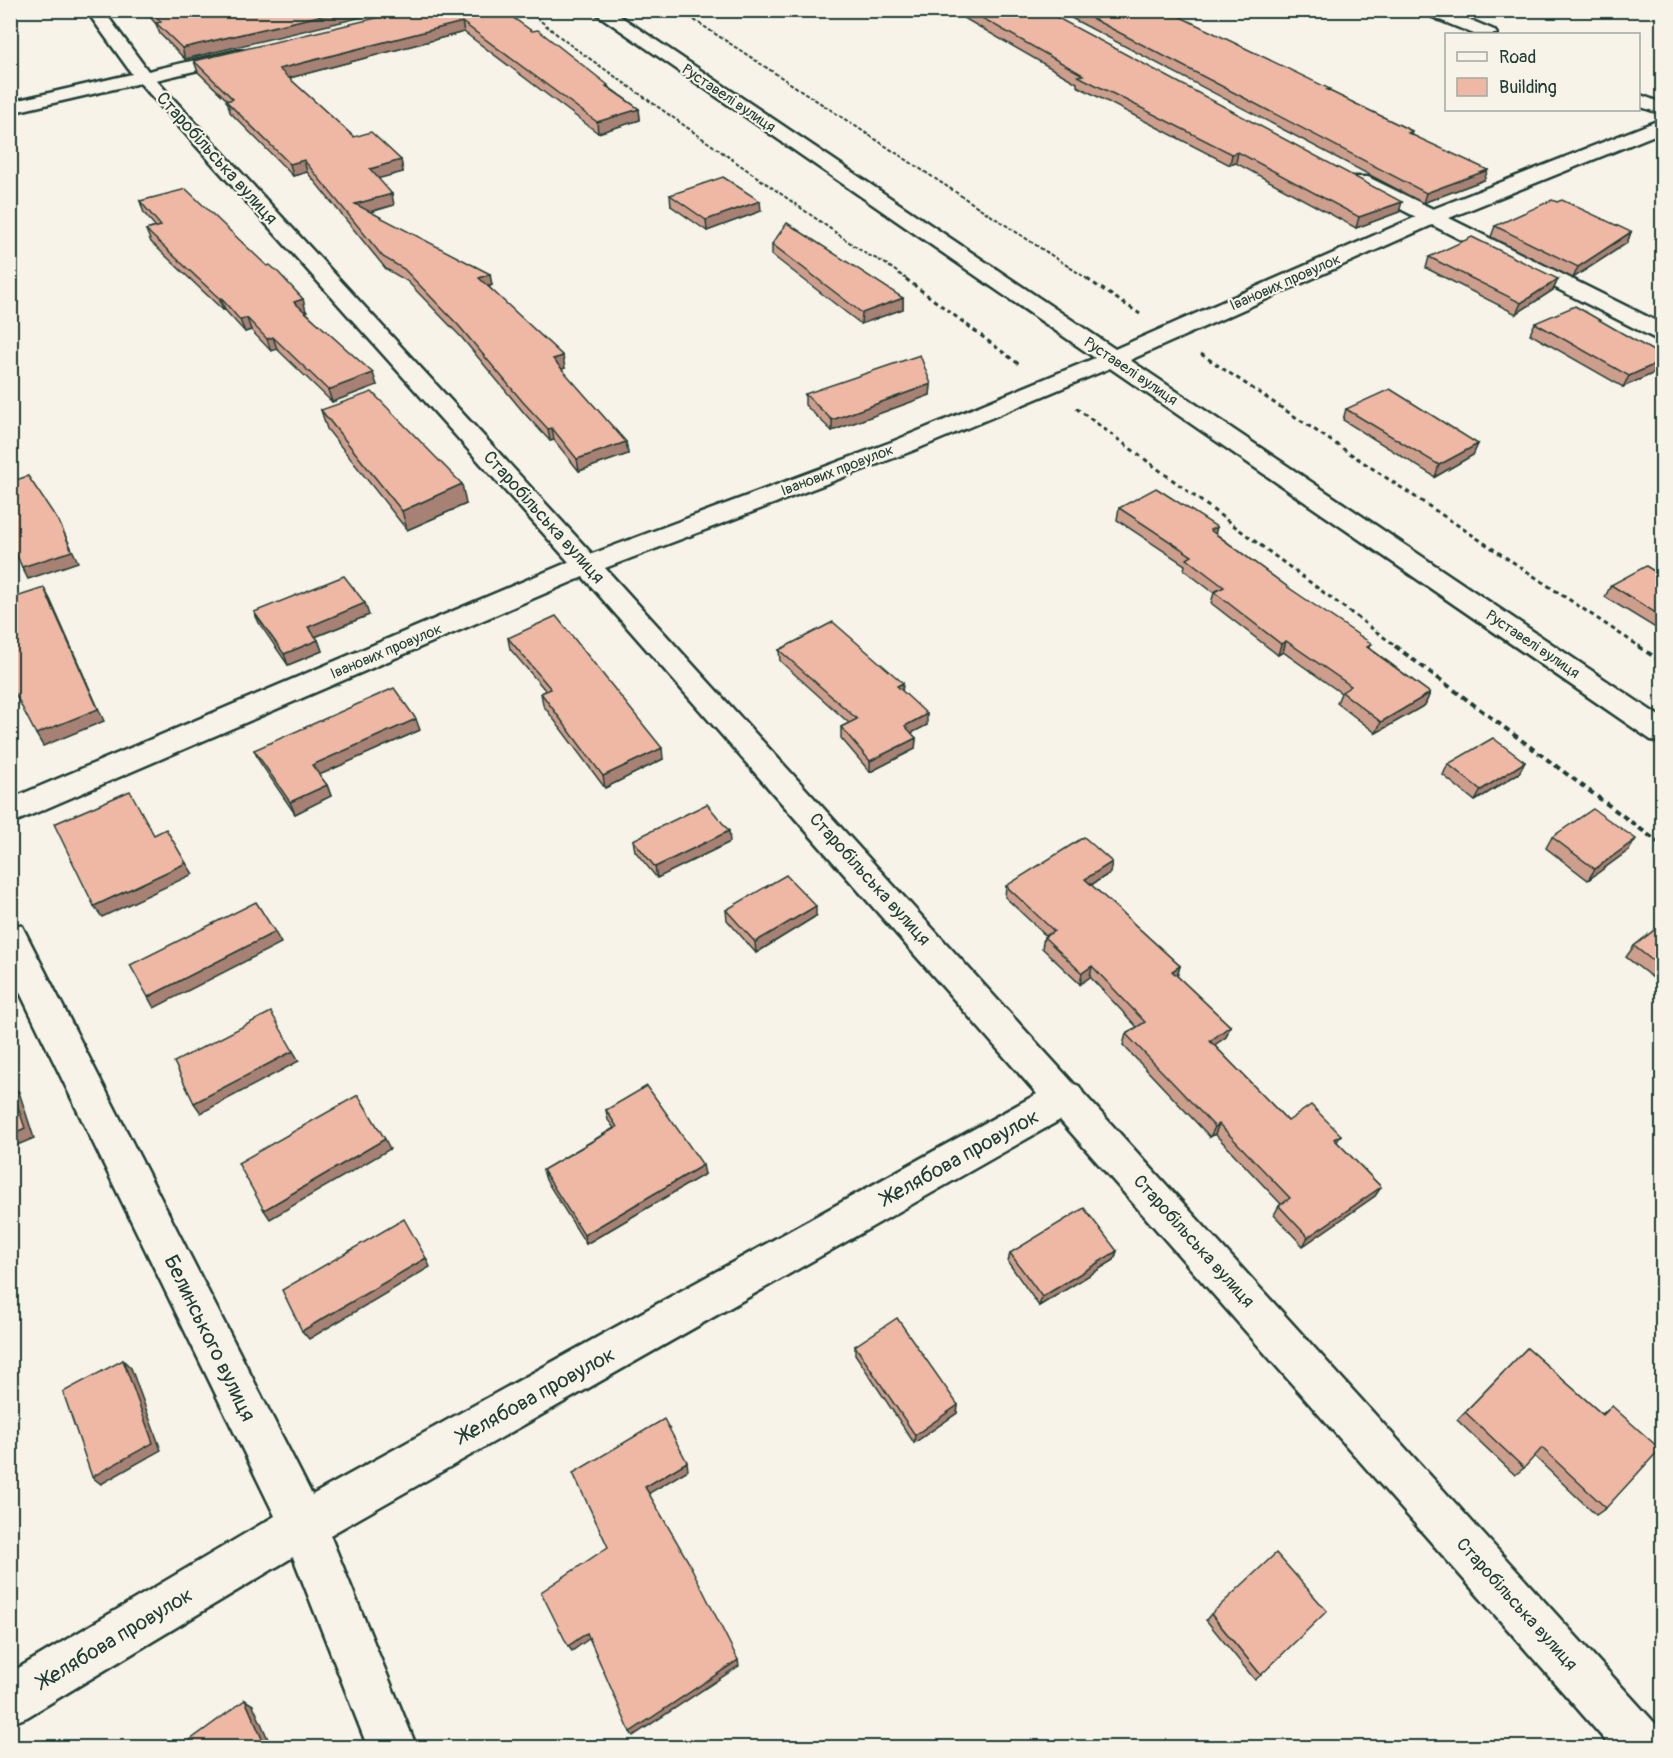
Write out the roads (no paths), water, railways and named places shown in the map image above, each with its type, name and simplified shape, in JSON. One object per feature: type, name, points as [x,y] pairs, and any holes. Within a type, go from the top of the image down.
[{"type":"street","name":"Старобільська вулиця","points":[[93,10],[143,76],[1066,1097],[1645,1748]]},
{"type":"street","name":"Руставелі вулиця","points":[[599,10],[1662,732]]},
{"type":"street","points":[[1431,10],[1486,33]]},
{"type":"street","points":[[10,108],[260,50]]},
{"type":"street","points":[[1640,100],[1662,109]]},
{"type":"street","name":"Іванових провулок","points":[[10,812],[587,565],[903,446],[1112,359],[1430,218],[1662,125]]},
{"type":"street","points":[[1346,173],[1430,218],[1662,333]]},
{"type":"street","name":"Белинського вулиця","points":[[10,936],[303,1525],[393,1748]]},
{"type":"street","name":"Желябова провулок","points":[[10,1700],[303,1525],[1066,1097]]}]
